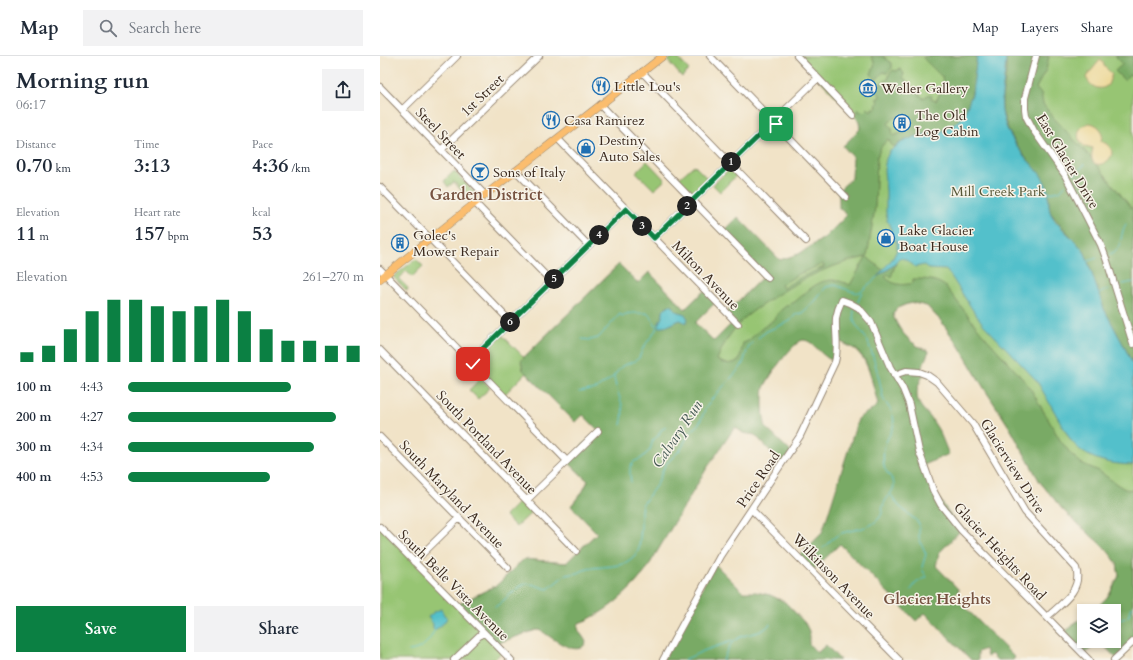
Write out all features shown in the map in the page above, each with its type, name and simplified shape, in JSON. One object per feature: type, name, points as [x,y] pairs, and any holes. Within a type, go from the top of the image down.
[{"type":"main road","points":[[383,277],[663,56]]},
{"type":"street","points":[[402,110],[457,56]]},
{"type":"street","name":"1st Street","points":[[441,150],[539,56]]},
{"type":"street","points":[[710,56],[846,197]]},
{"type":"street","points":[[797,56],[853,115]]},
{"type":"street","name":"East Glacier Drive","points":[[1036,56],[1025,98],[1026,116],[1034,131],[1064,175],[1101,245],[1133,344]]},
{"type":"street","points":[[642,72],[806,241]]},
{"type":"street","points":[[654,238],[818,78]]},
{"type":"street","name":"Steel Street","points":[[380,87],[485,195]]},
{"type":"street","points":[[600,105],[768,278]]},
{"type":"street","name":"Milton Avenue","points":[[558,139],[738,324]]},
{"type":"street","points":[[516,171],[588,245]]},
{"type":"street","points":[[380,187],[510,321]]},
{"type":"street","points":[[475,203],[551,281]]},
{"type":"street","points":[[470,361],[626,209]]},
{"type":"street","points":[[380,269],[383,277],[470,361],[568,461]]},
{"type":"street","name":"Glacier Heights Road","points":[[842,300],[858,308],[870,320],[894,375],[903,389],[909,404],[919,451],[933,490],[941,505],[958,526],[1089,660]]},
{"type":"street","name":"Price Road","points":[[663,660],[709,575],[800,436],[835,362],[837,353],[836,318],[842,300]]},
{"type":"street","name":"South Portland Avenue","points":[[380,350],[576,551]]},
{"type":"street","name":"Glacierview Drive","points":[[894,375],[906,371],[919,372],[927,375],[936,382],[973,424],[1028,515],[1076,568],[1078,580],[1075,588],[1047,617]]},
{"type":"street","points":[[527,500],[598,431]]},
{"type":"street","name":"South Maryland Avenue","points":[[380,437],[508,568]]},
{"type":"street","name":"Wilkinson Avenue","points":[[752,510],[899,660]]},
{"type":"street","points":[[414,562],[459,518]]},
{"type":"street","name":"South Belle Vista Avenue","points":[[380,527],[511,660]]},
{"type":"street","points":[[454,660],[483,632]]},
{"type":"street","points":[[1114,660],[1133,642]]},
{"type":"green space","points":[[676,56],[689,70],[682,77],[668,61]]},
{"type":"green space","name":"Mill Creek Park","points":[[797,56],[1133,56],[1133,642],[1121,642],[1121,604],[1101,604],[1109,595],[1119,576],[1117,563],[1107,550],[1064,511],[1040,482],[1010,428],[959,346],[941,321],[927,306],[914,303],[897,308],[893,314],[894,318],[903,334],[918,346],[929,351],[873,384],[870,373],[862,357],[850,346],[832,340],[812,338],[801,340],[792,346],[758,396],[716,453],[684,504],[645,572],[632,587],[612,604],[587,620],[548,630],[536,630],[495,643],[503,651],[494,660],[380,660],[380,527],[457,605],[497,585],[524,559],[566,563],[597,533],[571,506],[583,491],[588,481],[567,461],[598,430],[583,415],[575,422],[526,373],[504,395],[470,361],[499,332],[524,357],[619,264],[638,283],[649,272],[685,309],[705,290],[716,302],[695,323],[714,341],[734,321],[726,313],[780,260],[799,254],[824,238],[847,215],[861,139],[859,121]]},
{"type":"green space","points":[[871,56],[883,56],[892,63],[892,68],[887,73],[883,72],[876,80],[871,74],[875,64]]},
{"type":"green space","points":[[925,56],[977,56],[970,101],[960,120],[951,127],[940,132],[913,137],[893,147],[888,139],[881,147],[877,157],[875,208],[867,257],[885,272],[894,265],[897,260],[891,277],[888,274],[885,277],[894,283],[913,283],[913,279],[926,279],[939,282],[946,287],[980,331],[1029,386],[1060,440],[1071,454],[1081,463],[1099,471],[1118,485],[1125,489],[1133,490],[1133,642],[1116,658],[1106,648],[1121,648],[1121,604],[1101,604],[1109,595],[1119,576],[1117,563],[1107,550],[1064,511],[1040,482],[1010,428],[959,346],[941,321],[927,306],[914,303],[897,308],[893,314],[903,334],[918,346],[929,351],[920,372],[924,373],[918,386],[917,395],[919,404],[939,430],[949,454],[924,465],[933,490],[961,530],[939,553],[936,566],[959,590],[954,596],[1015,658],[1013,660],[997,660],[991,654],[987,657],[985,649],[978,652],[978,660],[971,660],[925,613],[916,621],[840,544],[812,571],[798,557],[822,533],[858,419],[878,404],[865,360],[857,350],[837,340],[835,362],[822,354],[815,346],[806,340],[799,342],[787,353],[766,383],[764,388],[763,403],[766,428],[791,452],[783,464],[755,435],[743,433],[735,427],[707,468],[645,572],[624,595],[615,602],[598,614],[579,623],[578,628],[586,642],[582,647],[577,649],[571,648],[558,642],[540,630],[495,644],[457,605],[497,585],[524,559],[566,563],[597,533],[571,506],[583,491],[588,481],[567,461],[598,430],[583,415],[575,422],[523,370],[521,361],[524,357],[619,264],[638,283],[649,272],[685,309],[705,290],[716,302],[695,323],[714,341],[734,321],[726,313],[765,275],[723,232],[738,217],[780,260],[799,254],[824,238],[847,215],[839,208],[839,190],[852,178],[853,157],[843,146],[860,129],[859,121],[854,116],[857,113],[856,111],[858,109],[860,112],[862,110],[864,112],[868,108],[871,111],[873,107],[874,109],[877,107],[876,105],[879,102],[876,99],[879,98],[880,95],[874,88],[879,89],[879,85],[889,78],[889,74],[893,70],[896,71],[900,69],[904,73],[903,77],[923,98],[930,94],[932,96],[931,99],[936,101],[945,83],[942,80],[943,78],[923,58]],"holes":[[[898,117],[904,120],[909,130],[893,136],[892,128],[888,124],[892,119]],[[866,257],[850,285],[834,280],[820,282],[796,301],[781,310],[771,322],[748,341],[743,343],[739,361],[728,364],[717,360],[732,332],[742,320],[753,311],[780,293],[814,274],[839,264]],[[823,264],[824,267],[801,277],[783,288],[781,285],[799,274]],[[667,306],[673,306],[676,311],[682,313],[684,322],[680,320],[664,327],[659,323]]]},
{"type":"green space","points":[[1006,56],[1049,56],[1046,70],[1036,88],[1041,94],[1043,104],[1053,117],[1094,161],[1133,210],[1133,365],[1104,309],[1085,253],[1050,212],[1047,187],[1009,132],[1002,111],[1002,98],[1006,73]]},
{"type":"green space","points":[[1115,56],[1133,56],[1133,77],[1130,74],[1124,80],[1115,71],[1123,64]]},
{"type":"green space","points":[[647,161],[665,180],[654,190],[636,172]]},
{"type":"green space","points":[[694,165],[708,179],[691,195],[677,180]]},
{"type":"green space","points":[[729,169],[736,176],[720,192],[713,185]]},
{"type":"green space","points":[[454,171],[475,193],[468,198],[454,182],[448,187],[444,181]]},
{"type":"green space","points":[[416,259],[423,266],[412,277],[406,271],[399,279],[408,288],[407,291],[393,277]]},
{"type":"green space","points":[[481,378],[490,388],[478,399],[469,390]]},
{"type":"green space","points":[[521,500],[532,512],[516,527],[505,516]]},
{"type":"green space","points":[[715,564],[743,592],[756,592],[770,595],[785,602],[805,623],[809,631],[809,644],[817,653],[826,645],[840,660],[663,660]]},
{"type":"green space","points":[[1077,621],[1077,648],[1063,634]]},
{"type":"green space","points":[[1077,648],[1092,648],[1084,655]]},
{"type":"sand","points":[[1100,60],[1112,74],[1108,85],[1102,88],[1093,86],[1086,77]]},
{"type":"sand","points":[[1090,123],[1099,127],[1102,135],[1101,141],[1109,147],[1112,153],[1110,158],[1100,164],[1095,163],[1092,158],[1093,148],[1084,146],[1078,136],[1080,129],[1086,124]]},
{"type":"water","points":[[977,56],[1006,56],[1002,90],[1002,111],[1005,124],[1017,147],[1045,183],[1048,190],[1050,211],[1054,219],[1085,253],[1104,309],[1133,365],[1133,465],[1098,460],[1083,452],[1076,446],[1070,439],[1037,381],[983,324],[946,270],[929,269],[924,265],[915,267],[905,259],[900,258],[894,265],[877,277],[893,258],[897,250],[897,243],[892,235],[886,213],[884,170],[889,152],[902,142],[914,137],[942,131],[952,126],[959,120],[965,112],[972,94]]},
{"type":"water","points":[[669,305],[673,306],[676,311],[685,314],[688,319],[686,323],[680,320],[667,326],[658,327],[663,315],[663,310]]},
{"type":"water","points":[[441,609],[447,617],[442,625],[434,630],[433,624],[428,617]]},
{"type":"waterway","points":[[1075,174],[1085,164]]},
{"type":"waterway","points":[[1048,193],[1060,191],[1065,185]]},
{"type":"waterway","points":[[1110,254],[1117,249],[1126,224]]},
{"type":"waterway","points":[[1088,261],[1097,258]]},
{"type":"waterway","name":"Calvary Run","points":[[758,338],[767,331],[790,321],[796,314],[802,313],[816,300],[826,287],[835,285],[850,291],[858,292],[877,277]]},
{"type":"waterway","points":[[1123,284],[1133,282]]},
{"type":"waterway","points":[[1099,294],[1108,289]]},
{"type":"waterway","points":[[857,304],[862,292]]},
{"type":"waterway","points":[[823,548],[839,534],[868,526],[877,521],[881,516],[884,503],[894,487],[894,484],[885,468],[883,457],[885,445],[892,430],[894,420],[891,411],[883,398],[872,352],[866,338],[854,320],[854,310]]},
{"type":"waterway","points":[[582,339],[590,340],[598,338],[620,314],[622,316],[631,313],[647,313],[654,321],[655,325],[658,325]]},
{"type":"waterway","points":[[579,392],[596,389],[612,378],[622,366],[639,358],[643,348],[658,327]]},
{"type":"waterway","name":"Calvary Run","points":[[495,607],[522,585],[531,584],[548,589],[565,575],[578,573],[592,568],[623,564],[636,554],[639,549],[642,505],[657,484],[665,465],[681,449],[688,435],[700,422],[705,409],[711,400],[741,367],[752,343]]},
{"type":"waterway","points":[[614,376],[623,411],[621,425]]},
{"type":"waterway","points":[[631,482],[630,467],[633,462],[642,458],[650,450],[653,440],[658,436],[661,430],[666,427]]},
{"type":"waterway","points":[[891,495],[899,506],[919,523],[919,538],[926,554],[922,567],[927,577],[916,583],[911,590]]},
{"type":"waterway","points":[[1121,620],[1128,617],[1133,605]]},
{"type":"waterway","points":[[723,660],[734,641],[743,636],[762,631],[770,624]]},
{"type":"waterway","name":"Calvary Run","points":[[409,651],[422,647],[431,637],[435,629]]},
{"type":"waterway","points":[[684,660],[703,651],[732,641]]},
{"type":"place","name":"Little Lou's","points":[[601,86]]},
{"type":"place","name":"Weller Gallery","points":[[868,88]]},
{"type":"place","name":"Casa Ramirez","points":[[551,120]]},
{"type":"place","name":"The Old Log Cabin","points":[[902,123]]},
{"type":"place","name":"Destiny Auto Sales","points":[[586,148]]},
{"type":"place","name":"Sons of Italy","points":[[480,172]]},
{"type":"place","name":"Lake Glacier Boat House","points":[[886,238]]},
{"type":"place","name":"Golec's Mower Repair","points":[[400,243]]},
{"type":"district","name":"Garden District","points":[[486,194]]},
{"type":"district","name":"Glacier Heights","points":[[937,599]]},
{"type":"route","points":[[473,364],[470,361],[626,209],[654,238],[773,122],[776,124]]}]
